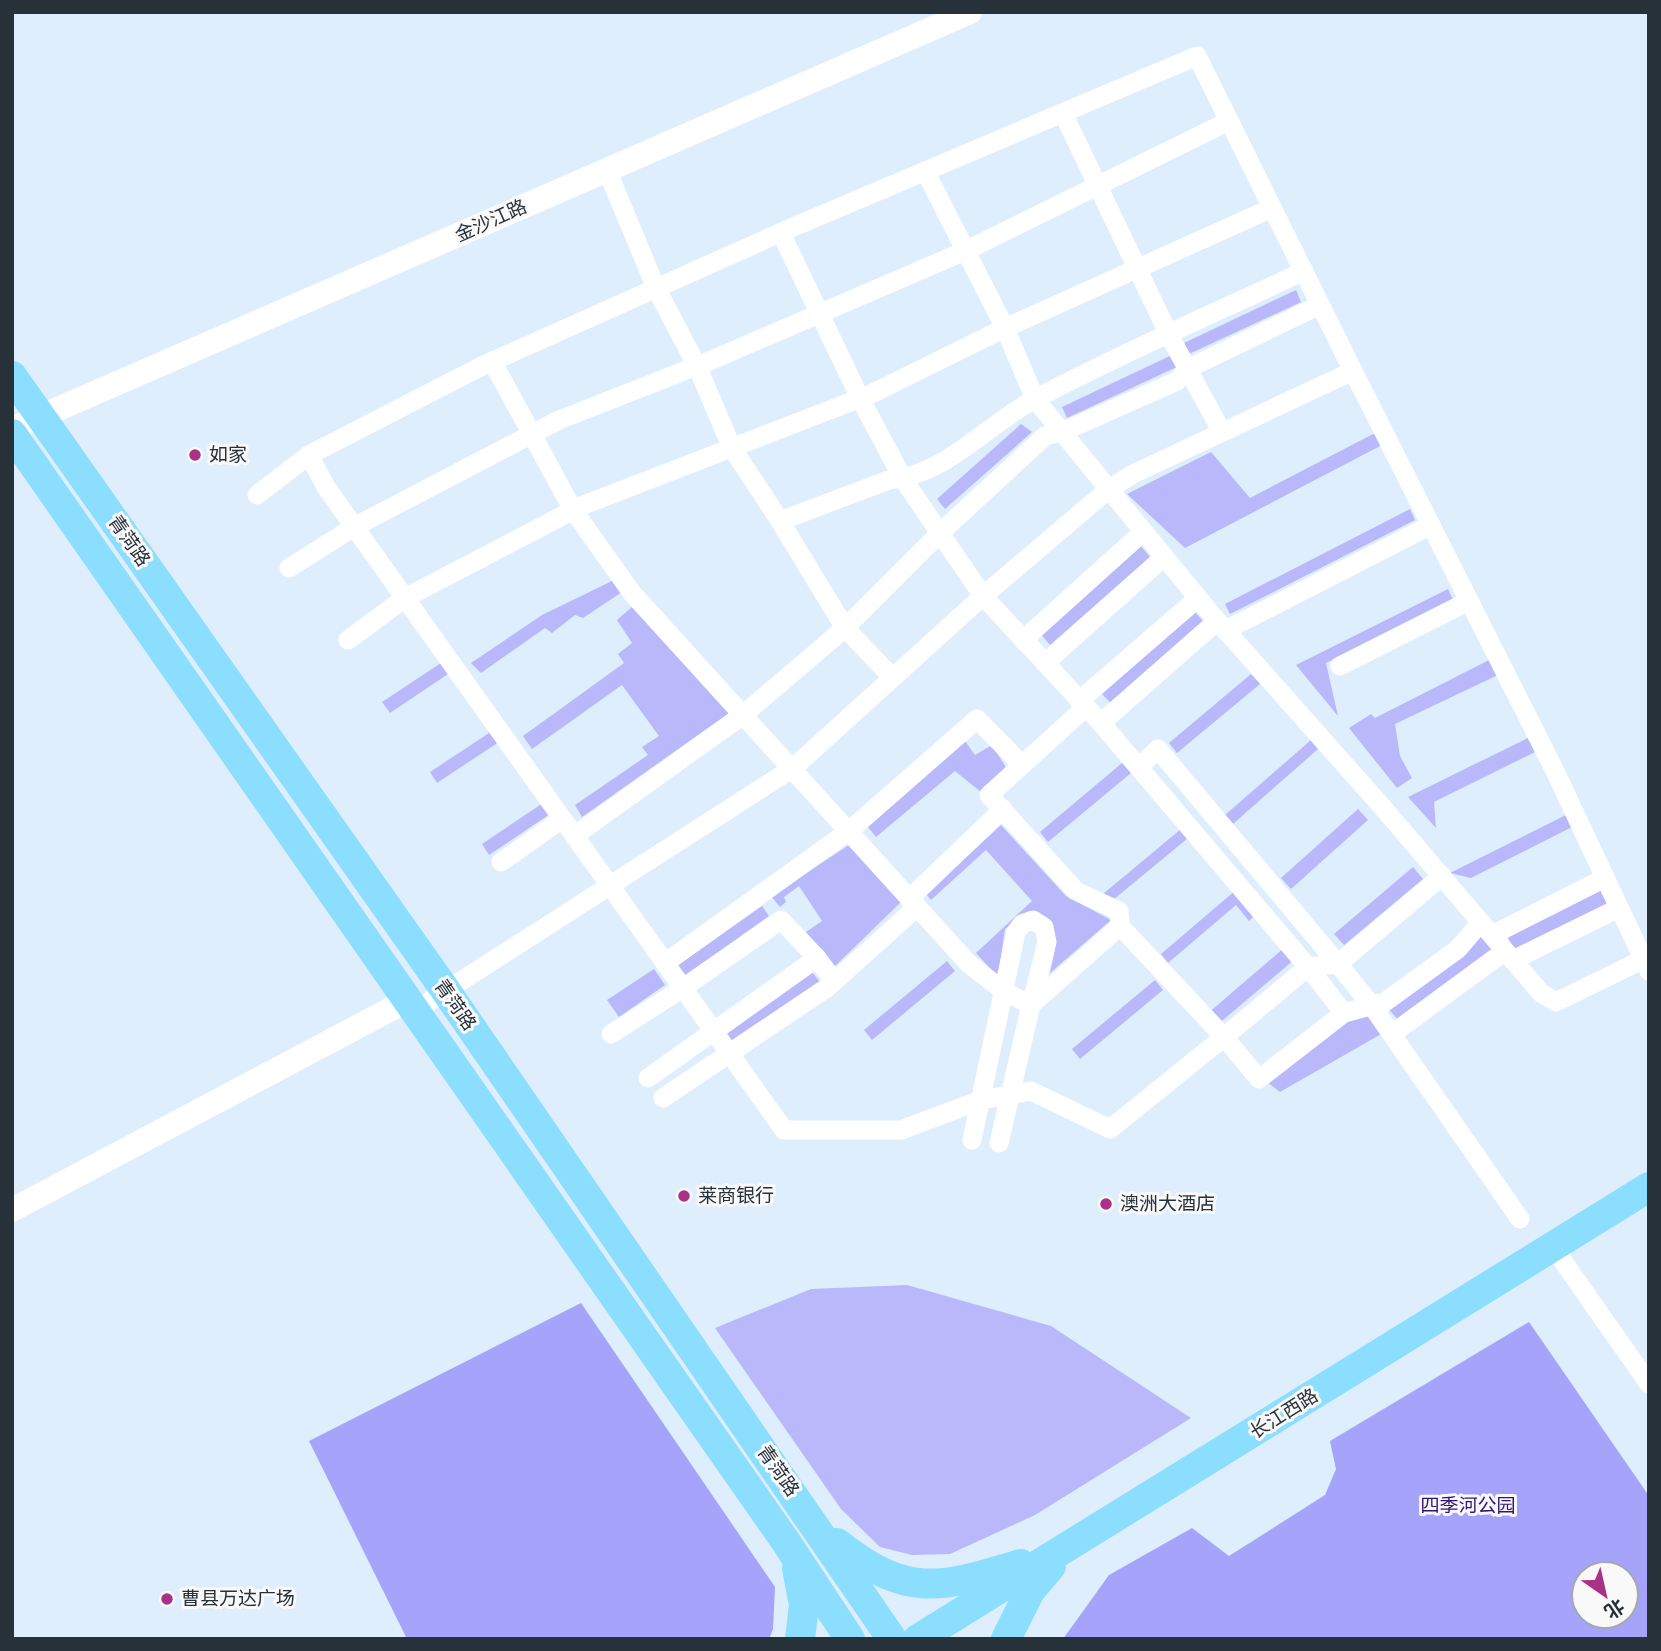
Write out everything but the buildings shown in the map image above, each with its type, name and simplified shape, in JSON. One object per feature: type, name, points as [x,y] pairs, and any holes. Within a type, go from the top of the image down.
[{"type":"main road","name":"青菏路","points":[[12,376],[446,991],[892,1639]]},
{"type":"main road","name":"青菏路","points":[[12,431],[786,1542],[850,1639]]},
{"type":"main road","name":"长江西路","points":[[918,1639],[1649,1187]]},
{"type":"main road","points":[[816,1527],[873,1570],[899,1581],[922,1586],[974,1578],[1062,1552]]},
{"type":"main road","points":[[786,1542],[800,1578],[804,1605],[800,1639]]},
{"type":"main road","points":[[1006,1639],[1030,1591],[1062,1552]]},
{"type":"street","name":"金沙江路","points":[[12,431],[41,416],[970,12]]},
{"type":"street","points":[[257,495],[309,455],[492,361],[781,233],[925,171],[1197,56],[1469,601],[1646,965],[1556,1002],[1541,993],[1442,876],[1221,626],[1035,399],[1005,328],[925,171]]},
{"type":"street","points":[[1063,113],[1169,335],[1222,432]]},
{"type":"street","points":[[289,568],[354,527],[559,420],[697,366],[965,251],[1229,121]]},
{"type":"street","points":[[607,170],[656,288],[697,366],[732,448],[845,628],[891,676]]},
{"type":"street","points":[[348,640],[405,598],[573,510],[860,398],[1005,328],[1138,271],[1272,208]]},
{"type":"street","points":[[781,233],[860,398],[903,479],[983,596],[1101,723],[1344,1013]]},
{"type":"street","points":[[780,521],[890,480],[903,479],[933,468],[1035,399],[1304,271]]},
{"type":"street","points":[[574,836],[743,715],[845,628],[940,533],[1045,436],[1062,432],[1177,382],[1188,369],[1320,305]]},
{"type":"street","points":[[492,361],[573,510],[632,593],[969,964],[1004,992],[1031,1005]]},
{"type":"street","points":[[12,1210],[412,1005],[446,991],[793,768],[891,676],[1109,489],[1133,474],[1353,371]]},
{"type":"street","points":[[309,455],[326,487],[354,527],[784,1130],[901,1130],[981,1100],[1031,1091],[1110,1129],[1308,967],[1338,964],[1442,876]]},
{"type":"street","points":[[1101,723],[1221,626],[1431,525]]},
{"type":"street","points":[[1023,640],[1143,531]]},
{"type":"street","points":[[1045,663],[1164,556]]},
{"type":"street","points":[[1198,598],[989,795],[1076,891],[1119,911],[1120,926],[1224,1037],[1259,1079],[1344,1013],[1385,1002],[1487,929],[1605,878]]},
{"type":"street","points":[[1340,666],[1469,601]]},
{"type":"street","points":[[665,963],[849,831],[977,719],[1021,764]]},
{"type":"street","points":[[1139,767],[1158,749],[1373,1006],[1520,1219]]},
{"type":"street","points":[[663,1098],[731,1055],[834,981],[1003,809]]},
{"type":"street","points":[[501,862],[562,819]]},
{"type":"street","points":[[761,894],[834,981]]},
{"type":"street","points":[[1392,1034],[1509,955],[1619,908]]},
{"type":"street","points":[[611,1034],[683,989],[780,919]]},
{"type":"street","points":[[972,1140],[1016,932],[1022,924],[1032,920],[1044,928],[1046,942],[999,1143]]},
{"type":"street","points":[[1031,1005],[1120,926]]},
{"type":"street","points":[[648,1078],[817,958]]},
{"type":"street","points":[[1553,1247],[1649,1384]]},
{"type":"shaded area","points":[[1296,290],[1301,302],[1189,354],[1184,343]]},
{"type":"shaded area","points":[[1174,354],[1179,366],[1067,418],[1062,407]]},
{"type":"shaded area","points":[[1021,424],[1032,432],[945,509],[937,499]]},
{"type":"shaded area","points":[[1375,433],[1382,445],[1185,548],[1127,494],[1211,452],[1250,498]]},
{"type":"shaded area","points":[[1410,509],[1415,520],[1230,614],[1225,604]]},
{"type":"shaded area","points":[[1140,545],[1150,557],[1050,645],[1040,633]]},
{"type":"shaded area","points":[[612,581],[622,592],[583,618],[575,615],[552,633],[545,628],[481,673],[471,663],[542,615]]},
{"type":"shaded area","points":[[1448,589],[1453,600],[1326,663],[1338,716],[1296,665]]},
{"type":"shaded area","points":[[632,607],[729,713],[582,817],[575,805],[648,755],[642,747],[659,736],[622,685],[532,749],[523,736],[624,663],[618,654],[632,643],[617,620]]},
{"type":"shaded area","points":[[1195,612],[1203,621],[1111,703],[1102,694]]},
{"type":"shaded area","points":[[1493,658],[1500,674],[1395,724],[1400,756],[1412,778],[1397,788],[1349,728],[1371,714],[1375,718]]},
{"type":"shaded area","points":[[444,661],[451,672],[390,713],[382,702]]},
{"type":"shaded area","points":[[1251,674],[1260,684],[1177,753],[1169,743]]},
{"type":"shaded area","points":[[492,731],[499,742],[437,783],[430,772]]},
{"type":"shaded area","points":[[1530,737],[1537,751],[1434,802],[1436,828],[1408,797]]},
{"type":"shaded area","points":[[1311,740],[1318,749],[1233,824],[1225,815]]},
{"type":"shaded area","points":[[965,741],[975,755],[992,745],[1007,769],[981,792],[955,771],[876,837],[867,826]]},
{"type":"shaded area","points":[[1122,763],[1131,773],[1048,842],[1040,832]]},
{"type":"shaded area","points":[[543,803],[550,814],[489,855],[482,844]]},
{"type":"shaded area","points":[[1358,809],[1368,820],[1291,889],[1281,878]]},
{"type":"shaded area","points":[[1566,815],[1572,827],[1471,878],[1450,873]]},
{"type":"shaded area","points":[[1001,825],[1066,896],[1111,920],[1050,973],[1055,935],[1047,923],[1028,912],[1005,929],[998,977],[976,953],[1032,901],[986,850],[931,900],[926,894]]},
{"type":"shaded area","points":[[1181,829],[1188,838],[1113,900],[1103,894]]},
{"type":"shaded area","points":[[849,845],[901,902],[833,968],[806,932],[822,921],[799,886],[784,897],[786,902],[780,907],[771,896]]},
{"type":"shaded area","points":[[1413,867],[1423,879],[1344,945],[1334,934]]},
{"type":"shaded area","points":[[1599,888],[1607,904],[1514,950],[1506,934]]},
{"type":"shaded area","points":[[1236,890],[1256,914],[1249,921],[1236,905],[1168,963],[1161,954]]},
{"type":"shaded area","points":[[762,906],[769,916],[681,979],[674,968]]},
{"type":"shaded area","points":[[1482,935],[1494,952],[1400,1022],[1387,1007]]},
{"type":"shaded area","points":[[1285,947],[1295,959],[1216,1026],[1207,1014]]},
{"type":"shaded area","points":[[947,961],[955,971],[872,1040],[864,1030]]},
{"type":"shaded area","points":[[654,969],[665,985],[619,1017],[607,1000]]},
{"type":"shaded area","points":[[812,972],[820,982],[733,1045],[725,1035]]},
{"type":"shaded area","points":[[1155,980],[1163,990],[1080,1059],[1072,1049]]},
{"type":"shaded area","points":[[1371,1015],[1383,1033],[1280,1092],[1267,1082],[1341,1023]]},
{"type":"shaded area","points":[[907,1285],[1051,1326],[1191,1418],[1035,1515],[950,1554],[912,1555],[880,1547],[841,1509],[715,1328],[811,1289]]},
{"type":"green space","points":[[581,1303],[775,1587],[773,1629],[769,1639],[407,1639],[309,1441]]},
{"type":"green space","name":"四季河公园","points":[[1529,1322],[1649,1496],[1649,1639],[1063,1639],[1109,1575],[1192,1528],[1229,1556],[1325,1495],[1336,1469],[1330,1441]]},
{"type":"place","name":"如家","points":[[195,455]]},
{"type":"place","name":"莱商银行","points":[[684,1196]]},
{"type":"place","name":"澳洲大酒店","points":[[1106,1204]]},
{"type":"place","name":"曹县万达广场","points":[[167,1599]]}]
